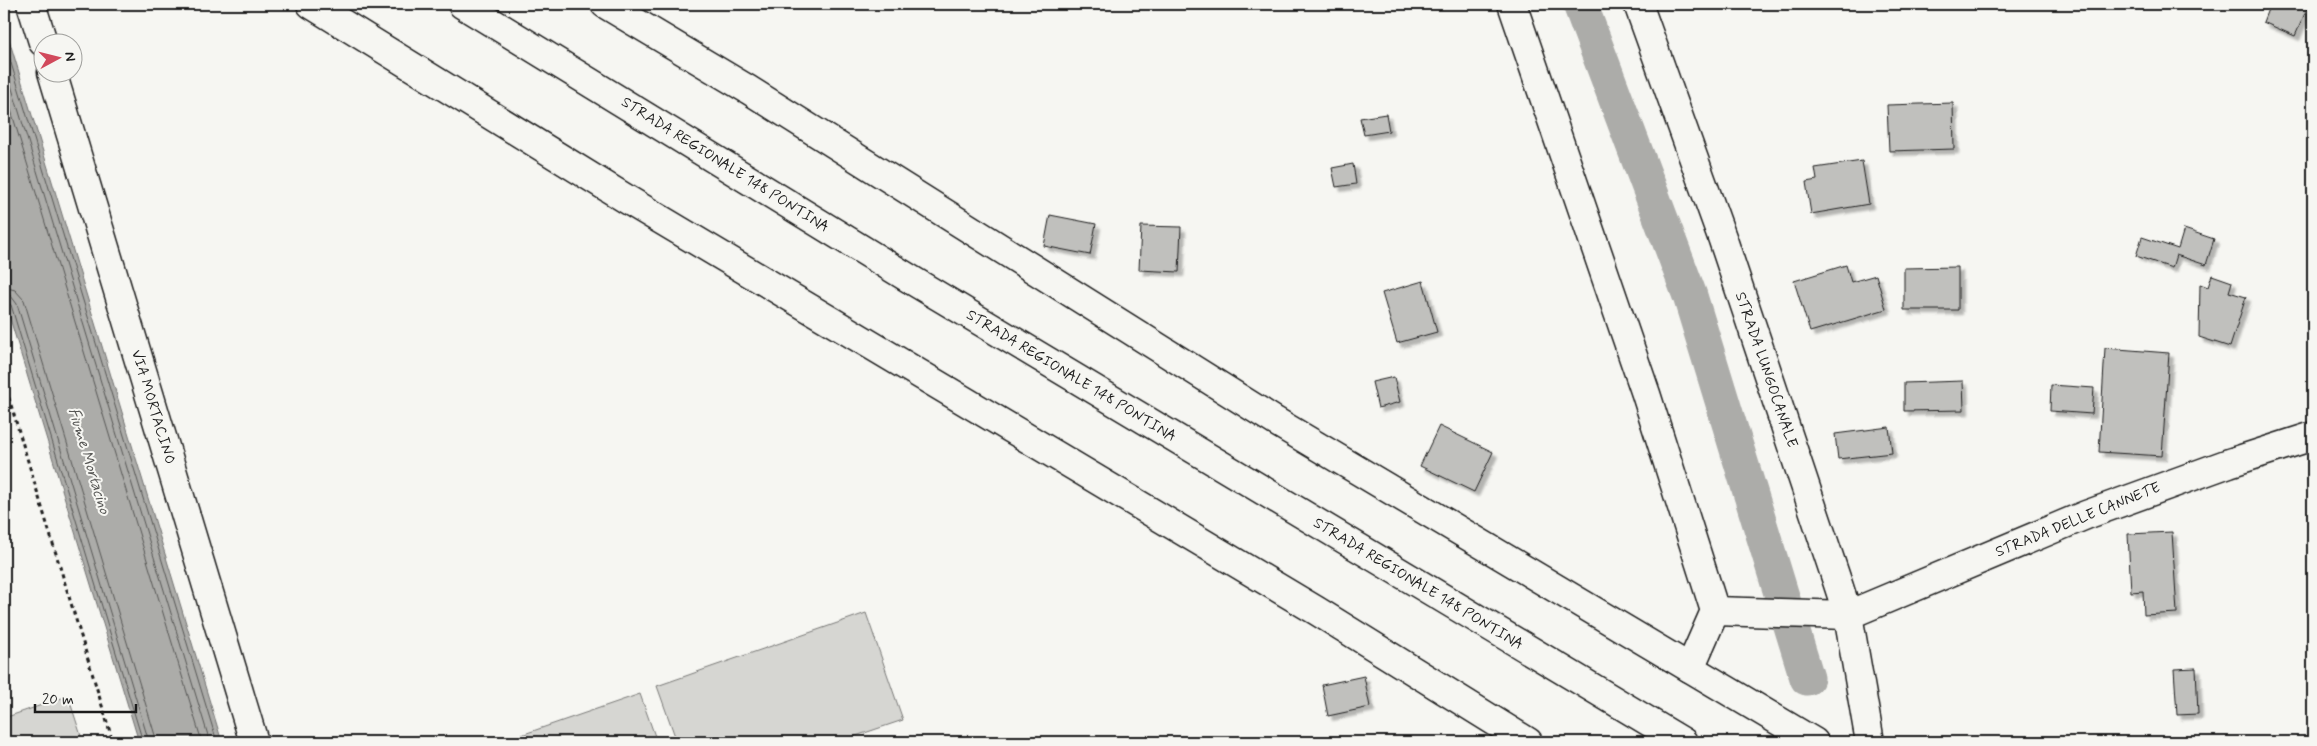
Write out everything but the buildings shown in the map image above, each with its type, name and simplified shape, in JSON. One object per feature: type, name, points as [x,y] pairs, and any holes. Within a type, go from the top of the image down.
[{"type":"street","points":[[31,4],[40,32]]},
{"type":"street","points":[[311,4],[628,200],[1308,606],[1528,742]]},
{"type":"street","name":"STRADA REGIONALE 148 PONTINA","points":[[462,4],[915,282],[1683,742]]},
{"type":"street","points":[[605,4],[749,90],[1275,421],[1814,742]]},
{"type":"street","points":[[1512,4],[1649,402],[1715,611],[1690,668]]},
{"type":"street","name":"STRADA LUNGOCANALE","points":[[1638,4],[1723,240],[1848,615],[1870,742]]},
{"type":"street","name":"VIA MORTACINO","points":[[55,82],[254,742]]},
{"type":"street","name":"STRADA DELLE CANNETE","points":[[1848,615],[2086,515],[2229,463],[2313,436]]},
{"type":"street","points":[[1715,611],[1848,615]]},
{"type":"path","points":[[4,382],[113,742]]},
{"type":"shaded area","points":[[866,613],[903,720],[838,742],[677,742],[657,686]]},
{"type":"shaded area","points":[[640,694],[657,742],[501,742]]},
{"type":"shaded area","points":[[68,696],[83,742],[4,742],[4,718]]},
{"type":"water","name":"Fiume Mortacino","points":[[4,23],[222,742],[139,742],[4,299]]},
{"type":"waterway","points":[[1580,4],[1690,296],[1807,678]]}]
